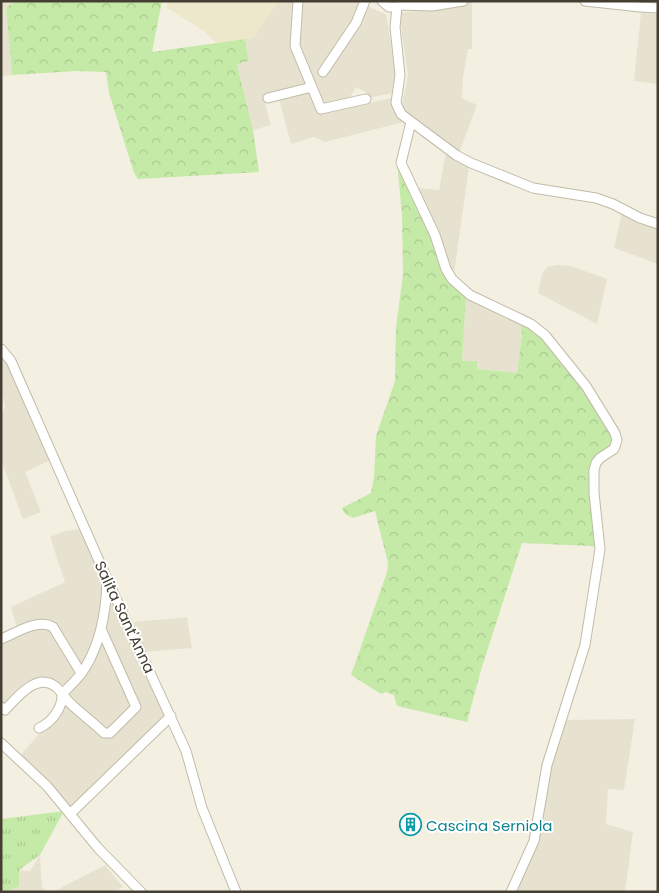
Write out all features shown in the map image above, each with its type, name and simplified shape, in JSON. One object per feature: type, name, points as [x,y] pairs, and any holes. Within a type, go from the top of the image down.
[{"type":"street","points":[[298,1],[295,46],[322,109],[366,99]]},
{"type":"street","points":[[324,72],[356,24],[365,1]]},
{"type":"street","points":[[373,1],[384,4],[432,6],[464,1]]},
{"type":"street","points":[[418,1],[432,6]]},
{"type":"street","points":[[585,1],[639,4],[658,8]]},
{"type":"street","points":[[384,4],[391,14],[395,27]]},
{"type":"street","points":[[399,4],[395,13],[400,75],[396,103],[401,114],[410,122],[456,155],[479,166],[533,188],[596,198],[658,224]]},
{"type":"street","points":[[268,98],[312,87]]},
{"type":"street","points":[[410,122],[401,162],[435,235],[441,259],[452,279],[470,294],[531,324],[545,335],[586,386],[615,433],[617,440],[614,449],[600,458],[594,470],[594,493],[600,549],[585,645],[547,765],[534,841],[511,892]]},
{"type":"street","name":"Salita Sant'Anna","points":[[1,349],[11,361],[107,579],[171,716],[191,765],[204,814],[236,892]]},
{"type":"street","points":[[62,694],[81,673],[94,651],[102,631],[107,579]]},
{"type":"street","points":[[1,639],[38,624],[47,623],[53,627],[81,673]]},
{"type":"street","points":[[1,707],[5,710],[28,687],[36,683],[51,684],[58,688],[104,733],[110,732],[136,707],[102,631]]},
{"type":"street","points":[[38,728],[45,725],[60,708],[63,701],[62,694]]},
{"type":"street","points":[[70,814],[171,716]]},
{"type":"street","points":[[1,743],[47,786],[98,848],[141,892]]},
{"type":"shaded area","points":[[1,1],[14,1],[6,8],[12,75],[1,76]]},
{"type":"shaded area","points":[[168,1],[278,1],[253,38],[216,43],[204,31],[167,8]]},
{"type":"shaded area","points":[[278,1],[295,1],[292,46],[307,84],[263,95],[271,125],[253,130],[237,63],[249,61],[245,39],[253,38]]},
{"type":"shaded area","points":[[301,1],[356,1],[362,3],[354,22],[320,73],[324,76],[358,24],[366,6],[386,14],[395,69],[393,93],[368,98],[367,93],[356,87],[349,99],[324,105],[297,46]]},
{"type":"shaded area","points":[[472,2],[472,49],[468,49],[463,77],[462,98],[477,105],[459,153],[405,114],[402,106],[408,75],[399,13],[444,8]]},
{"type":"shaded area","points":[[641,13],[658,14],[658,84],[634,81]]},
{"type":"shaded area","points":[[309,90],[320,113],[392,98],[393,110],[404,122],[325,142],[314,137],[291,144],[279,99]]},
{"type":"shaded area","points":[[446,152],[469,167],[454,274],[448,267],[417,188],[439,190]]},
{"type":"shaded area","points":[[622,213],[658,227],[658,264],[614,248]]},
{"type":"shaded area","points":[[557,265],[571,266],[607,279],[597,324],[538,293],[542,274],[547,267]]},
{"type":"shaded area","points":[[466,296],[520,320],[522,334],[517,373],[477,369],[462,361]]},
{"type":"shaded area","points":[[1,354],[8,362],[51,460],[25,472],[41,512],[23,519],[1,460],[1,418],[5,406],[1,388]]},
{"type":"shaded area","points":[[82,529],[101,576],[103,589],[97,631],[83,663],[80,663],[55,621],[43,619],[17,628],[11,607],[65,582],[50,537],[64,531]]},
{"type":"shaded area","points":[[110,598],[113,598],[166,714],[69,810],[20,756],[63,706],[67,705],[103,735],[140,708],[105,628]]},
{"type":"shaded area","points":[[187,617],[192,648],[144,652],[134,622]]},
{"type":"shaded area","points":[[39,627],[51,629],[74,668],[75,673],[65,684],[59,685],[44,679],[4,705],[1,702],[1,642]]},
{"type":"shaded area","points":[[101,641],[105,641],[133,706],[109,730],[106,730],[66,696]]},
{"type":"shaded area","points":[[635,719],[624,790],[608,789],[606,824],[633,832],[625,892],[515,892],[538,843],[547,784],[564,720]]},
{"type":"shaded area","points":[[40,855],[42,888],[50,892],[2,892],[19,887],[19,870],[30,871]]},
{"type":"shaded area","points":[[105,865],[123,887],[113,892],[53,892]]},
{"type":"green space","points":[[14,1],[162,1],[152,52],[245,39],[249,61],[237,64],[253,130],[259,172],[138,179],[134,173],[109,93],[106,72],[77,71],[12,75],[6,8]]},
{"type":"green space","points":[[397,161],[432,236],[438,260],[443,270],[466,296],[462,361],[477,361],[477,369],[517,373],[522,334],[520,320],[544,337],[585,389],[613,434],[613,446],[598,457],[597,548],[591,546],[522,543],[481,670],[467,722],[397,706],[394,695],[386,692],[381,694],[351,675],[387,572],[388,563],[375,511],[353,518],[345,514],[342,508],[371,493],[374,477],[376,436],[395,381],[396,327],[403,275],[402,216]]},
{"type":"green space","points":[[64,811],[40,855],[19,870],[19,887],[1,892],[1,819]]},
{"type":"place","name":"Cascina Serniola","points":[[410,825]]}]
